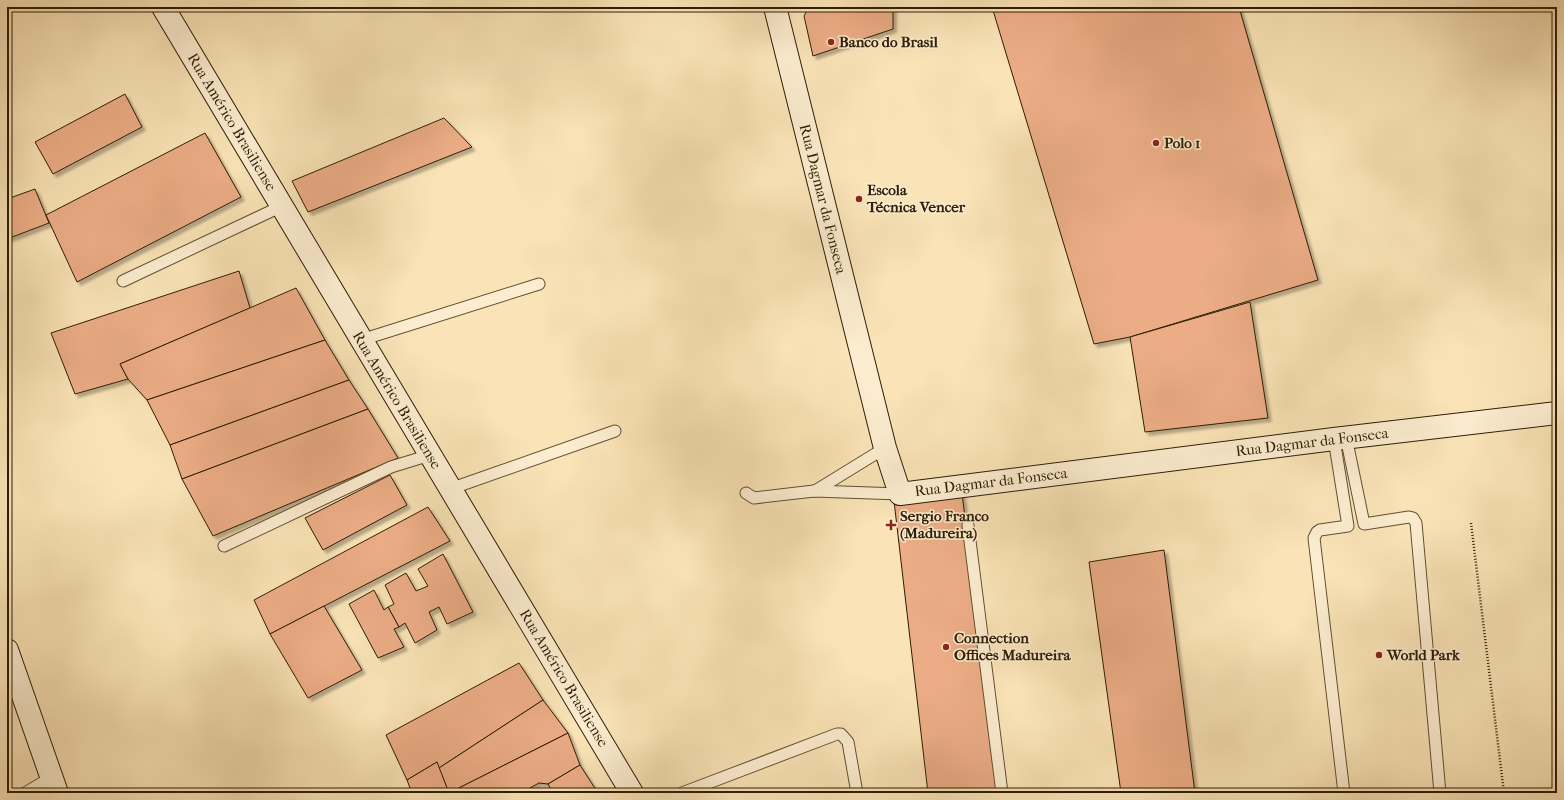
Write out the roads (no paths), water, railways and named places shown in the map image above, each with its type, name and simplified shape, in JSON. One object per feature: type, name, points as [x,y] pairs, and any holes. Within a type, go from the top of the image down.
[{"type":"street","name":"Rua Américo Brasiliense","points":[[164,7],[632,793]]},
{"type":"street","name":"Rua Dagmar da Fonseca","points":[[775,7],[885,448],[900,494],[1340,438],[1557,413]]},
{"type":"street","points":[[7,650],[55,785]]},
{"type":"lane","points":[[123,281],[282,206]]},
{"type":"lane","points":[[362,340],[538,284]]},
{"type":"lane","points":[[450,489],[615,431]]},
{"type":"lane","points":[[1340,438],[1364,524]]},
{"type":"lane","points":[[1340,438],[1348,526]]},
{"type":"lane","points":[[814,491],[885,448]]},
{"type":"lane","points":[[224,546],[391,467],[430,455]]},
{"type":"lane","points":[[746,493],[754,498],[814,491],[900,494]]},
{"type":"lane","points":[[1344,793],[1314,538],[1320,530],[1409,517],[1413,518],[1416,523],[1440,793]]},
{"type":"lane","points":[[968,525],[1002,793]]},
{"type":"lane","points":[[682,793],[837,734],[841,734],[848,742],[857,793]]},
{"type":"lane","points":[[25,793],[55,785]]},
{"type":"place","name":"Banco do Brasil","points":[[831,42]]},
{"type":"place","name":"Polo 1","points":[[1156,143]]},
{"type":"place","name":"Escola Técnica Vencer","points":[[859,199]]},
{"type":"place","name":"Sergio Franco (Madureira)","points":[[891,525]]},
{"type":"place","name":"Connection Offices Madureira","points":[[946,647]]},
{"type":"place","name":"World Park","points":[[1379,655]]}]
